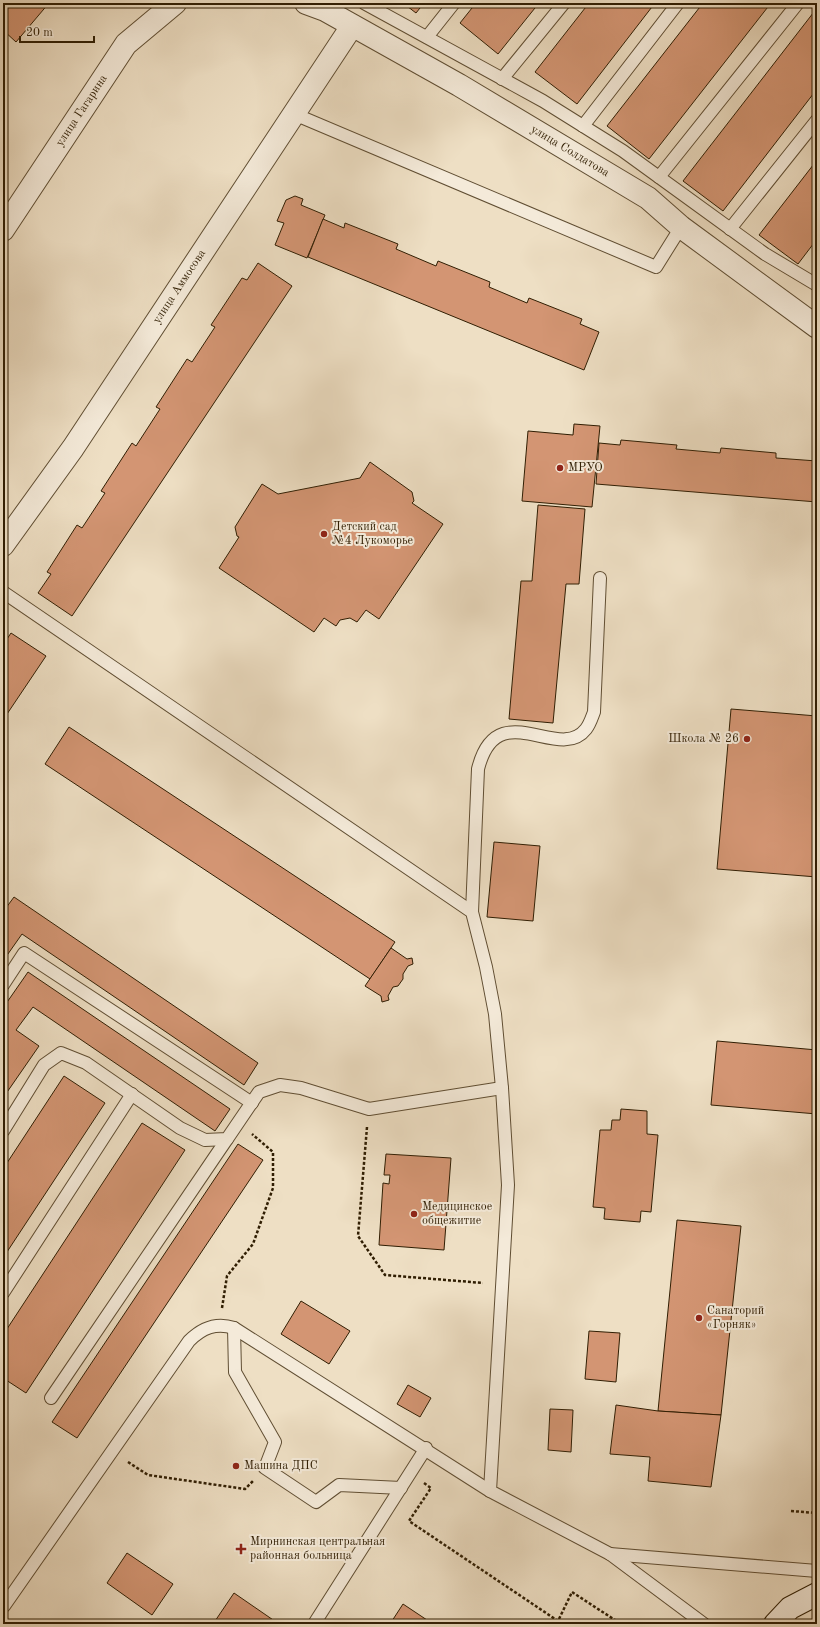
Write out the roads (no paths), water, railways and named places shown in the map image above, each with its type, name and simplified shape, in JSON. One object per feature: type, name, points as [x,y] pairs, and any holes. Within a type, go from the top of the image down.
[{"type":"street","name":"улица Гагарина","points":[[3,230],[126,44],[175,3]]},
{"type":"street","name":"улица Солдатова","points":[[321,5],[352,26],[459,85],[648,198],[681,227],[817,327]]},
{"type":"street","name":"улица Аммосова","points":[[5,538],[73,448],[352,26]]},
{"type":"street","points":[[775,1624],[790,1608],[817,1594]]},
{"type":"lane","points":[[364,3],[543,101],[623,152],[765,254],[817,285]]},
{"type":"lane","points":[[427,37],[454,3]]},
{"type":"lane","points":[[502,79],[564,3]]},
{"type":"lane","points":[[583,126],[678,3]]},
{"type":"lane","points":[[659,177],[798,3]]},
{"type":"lane","points":[[294,114],[656,266],[681,227]]},
{"type":"lane","points":[[730,229],[817,120]]},
{"type":"lane","points":[[490,1491],[508,1185],[502,1088],[495,1014],[486,967],[472,912],[478,769],[486,748],[493,739],[503,734],[515,732],[558,739],[569,739],[579,736],[586,729],[594,712],[600,578]]},
{"type":"lane","points":[[3,592],[472,912]]},
{"type":"lane","points":[[3,985],[24,953],[252,1103]]},
{"type":"lane","points":[[3,1131],[44,1065],[61,1053],[86,1063],[180,1128],[205,1140],[227,1139]]},
{"type":"lane","points":[[51,1398],[259,1092],[280,1085],[301,1088],[369,1109],[502,1088]]},
{"type":"lane","points":[[3,1293],[132,1094]]},
{"type":"lane","points":[[4,1606],[189,1341],[197,1333],[206,1328],[225,1325],[234,1328],[426,1448],[490,1491],[610,1554],[704,1624]]},
{"type":"lane","points":[[234,1328],[235,1372],[275,1442],[265,1468],[316,1502],[339,1485],[400,1488]]},
{"type":"lane","points":[[314,1624],[426,1448]]},
{"type":"lane","points":[[610,1554],[817,1571]]},
{"type":"place","name":"МРУО","points":[[560,468]]},
{"type":"place","name":"Детский сад №4 Лукоморье","points":[[324,534]]},
{"type":"place","name":"Школа № 26","points":[[747,739]]},
{"type":"place","name":"Медицинское общежитие","points":[[414,1214]]},
{"type":"place","name":"Санаторий «Горняк»","points":[[699,1318]]},
{"type":"place","name":"Машина ДПС","points":[[236,1466]]},
{"type":"place","name":"Мирнинская центральная районная больница","points":[[241,1549]]}]
